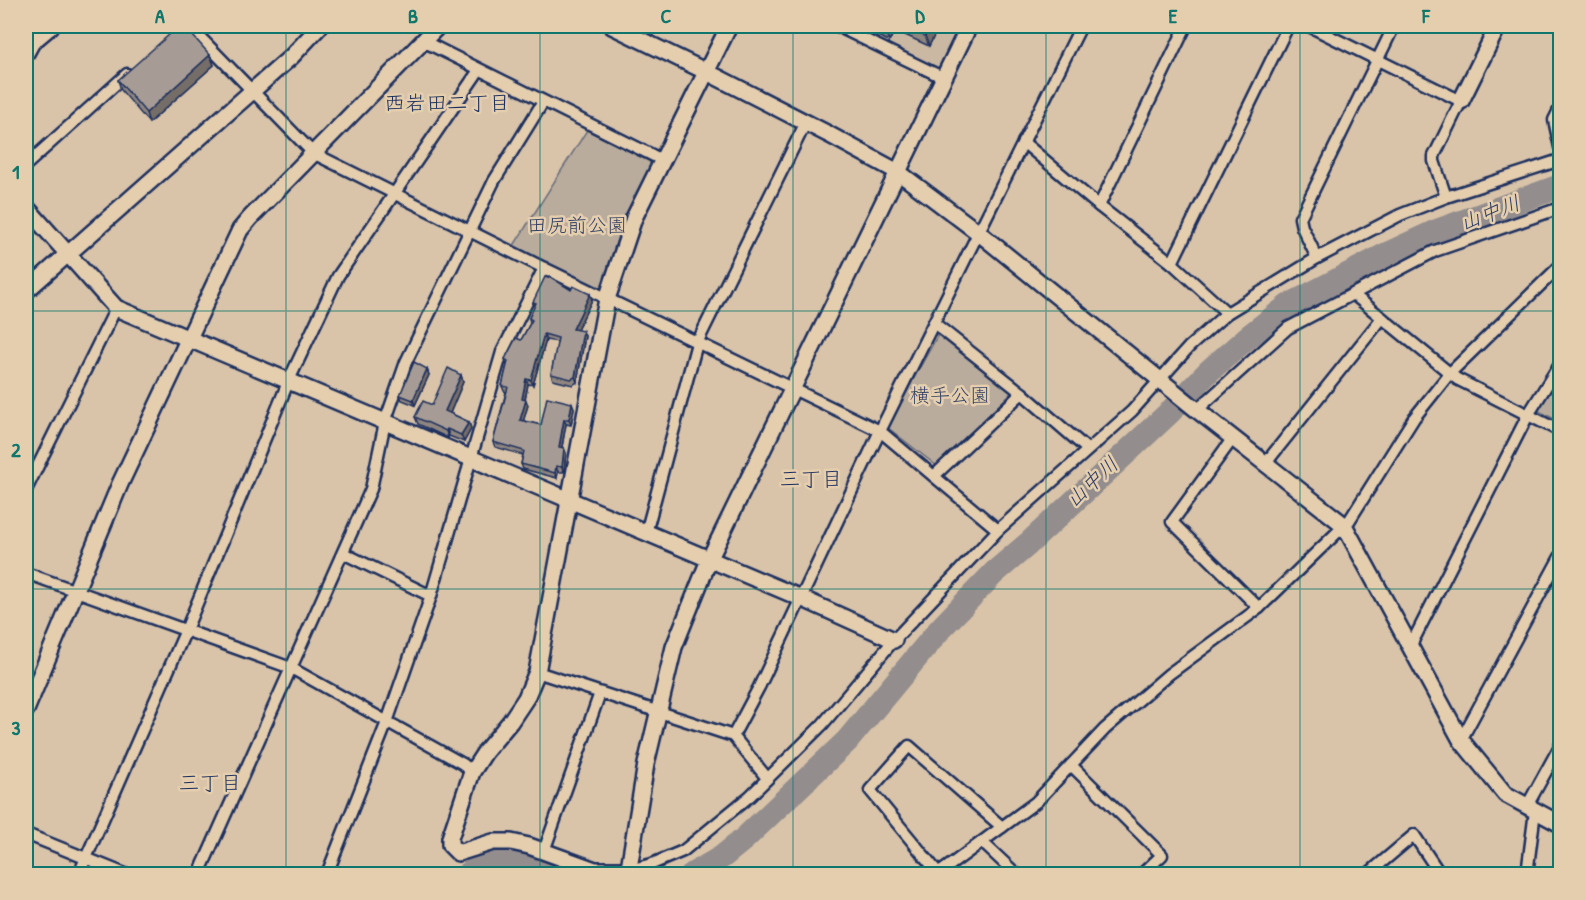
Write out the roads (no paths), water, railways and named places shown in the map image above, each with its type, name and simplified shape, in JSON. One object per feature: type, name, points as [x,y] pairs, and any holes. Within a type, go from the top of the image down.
[{"type":"street","points":[[26,53],[32,42],[51,26]]},
{"type":"street","points":[[189,26],[313,153],[392,194],[880,431],[998,530]]},
{"type":"street","points":[[26,291],[252,93],[320,26]]},
{"type":"street","points":[[26,710],[120,484],[240,230],[438,26]]},
{"type":"street","points":[[612,26],[806,122],[897,172],[979,233],[1195,409],[1344,525],[1461,740],[1505,794],[1560,824]]},
{"type":"street","points":[[729,26],[634,218],[607,298],[537,672],[526,698],[472,772],[450,838],[450,845],[458,853],[493,842],[511,842],[544,851],[595,870],[628,872],[683,851],[750,796],[822,725],[894,640],[998,530],[1132,411],[1162,382],[1189,347],[1227,314],[1317,258],[1400,215],[1560,159]]},
{"type":"street","points":[[837,26],[944,78]]},
{"type":"street","points":[[628,872],[646,764],[674,647],[709,560],[969,26]]},
{"type":"street","points":[[733,736],[880,431],[1081,26]]},
{"type":"street","points":[[1099,206],[1186,26]]},
{"type":"street","points":[[1172,263],[1288,26]]},
{"type":"street","points":[[1309,26],[1461,101]]},
{"type":"street","points":[[1317,258],[1300,218],[1394,26]]},
{"type":"street","points":[[1446,197],[1434,156],[1498,26]]},
{"type":"street","points":[[423,42],[664,161]]},
{"type":"street","points":[[26,165],[138,64]]},
{"type":"street","points":[[79,874],[186,630],[289,380],[338,276],[479,70]]},
{"type":"street","points":[[199,874],[371,489],[385,423],[406,362],[494,181],[543,102]]},
{"type":"street","points":[[1560,108],[1554,120],[1560,147]]},
{"type":"street","points":[[646,533],[697,343],[806,122]]},
{"type":"street","points":[[1023,142],[1172,263],[1227,314]]},
{"type":"street","points":[[26,207],[116,308],[801,598],[894,640]]},
{"type":"street","points":[[1195,409],[1288,328],[1435,251],[1560,208]]},
{"type":"street","points":[[1002,827],[909,746],[870,790],[939,874],[1036,802],[1105,729],[1169,674],[1259,608],[1349,521],[1414,418],[1450,373],[1560,266]]},
{"type":"street","points":[[327,874],[387,722],[431,596],[472,460],[501,352],[544,268]]},
{"type":"street","points":[[1354,295],[1458,379],[1560,431]]},
{"type":"street","points":[[26,489],[116,308]]},
{"type":"street","points":[[1265,464],[1382,318]]},
{"type":"street","points":[[934,323],[1022,393],[1087,449]]},
{"type":"street","points":[[1410,647],[1528,415],[1560,364]]},
{"type":"street","points":[[934,476],[1022,393]]},
{"type":"street","points":[[1233,438],[1172,522],[1259,608]]},
{"type":"street","points":[[343,553],[431,596]]},
{"type":"street","points":[[1461,740],[1560,557]]},
{"type":"street","points":[[26,573],[291,668],[463,764],[472,772]]},
{"type":"street","points":[[537,672],[733,736],[767,778]]},
{"type":"street","points":[[544,851],[600,693]]},
{"type":"street","points":[[1527,874],[1531,808],[1560,746]]},
{"type":"street","points":[[1071,765],[1162,855],[1142,874]]},
{"type":"street","points":[[26,834],[125,874]]},
{"type":"street","points":[[1368,874],[1414,836],[1440,874]]},
{"type":"street","points":[[982,842],[1016,874]]},
{"type":"waterway","name":"山中川","points":[[693,874],[722,857],[744,839],[847,741],[941,628],[994,573],[1169,413],[1209,371],[1248,337],[1288,306],[1389,253],[1434,232],[1560,186]]},
{"type":"waterway","name":"山中川","points":[[468,874],[483,864],[501,860],[521,863],[557,874]]},
{"type":"district","name":"西岩田二丁目","points":[[447,103]]},
{"type":"district","name":"三丁目","points":[[811,479]]},
{"type":"district","name":"三丁目","points":[[210,783]]},
{"type":"park label","name":"田尻前公園","points":[[577,225]]},
{"type":"park label","name":"横手公園","points":[[950,395]]}]
